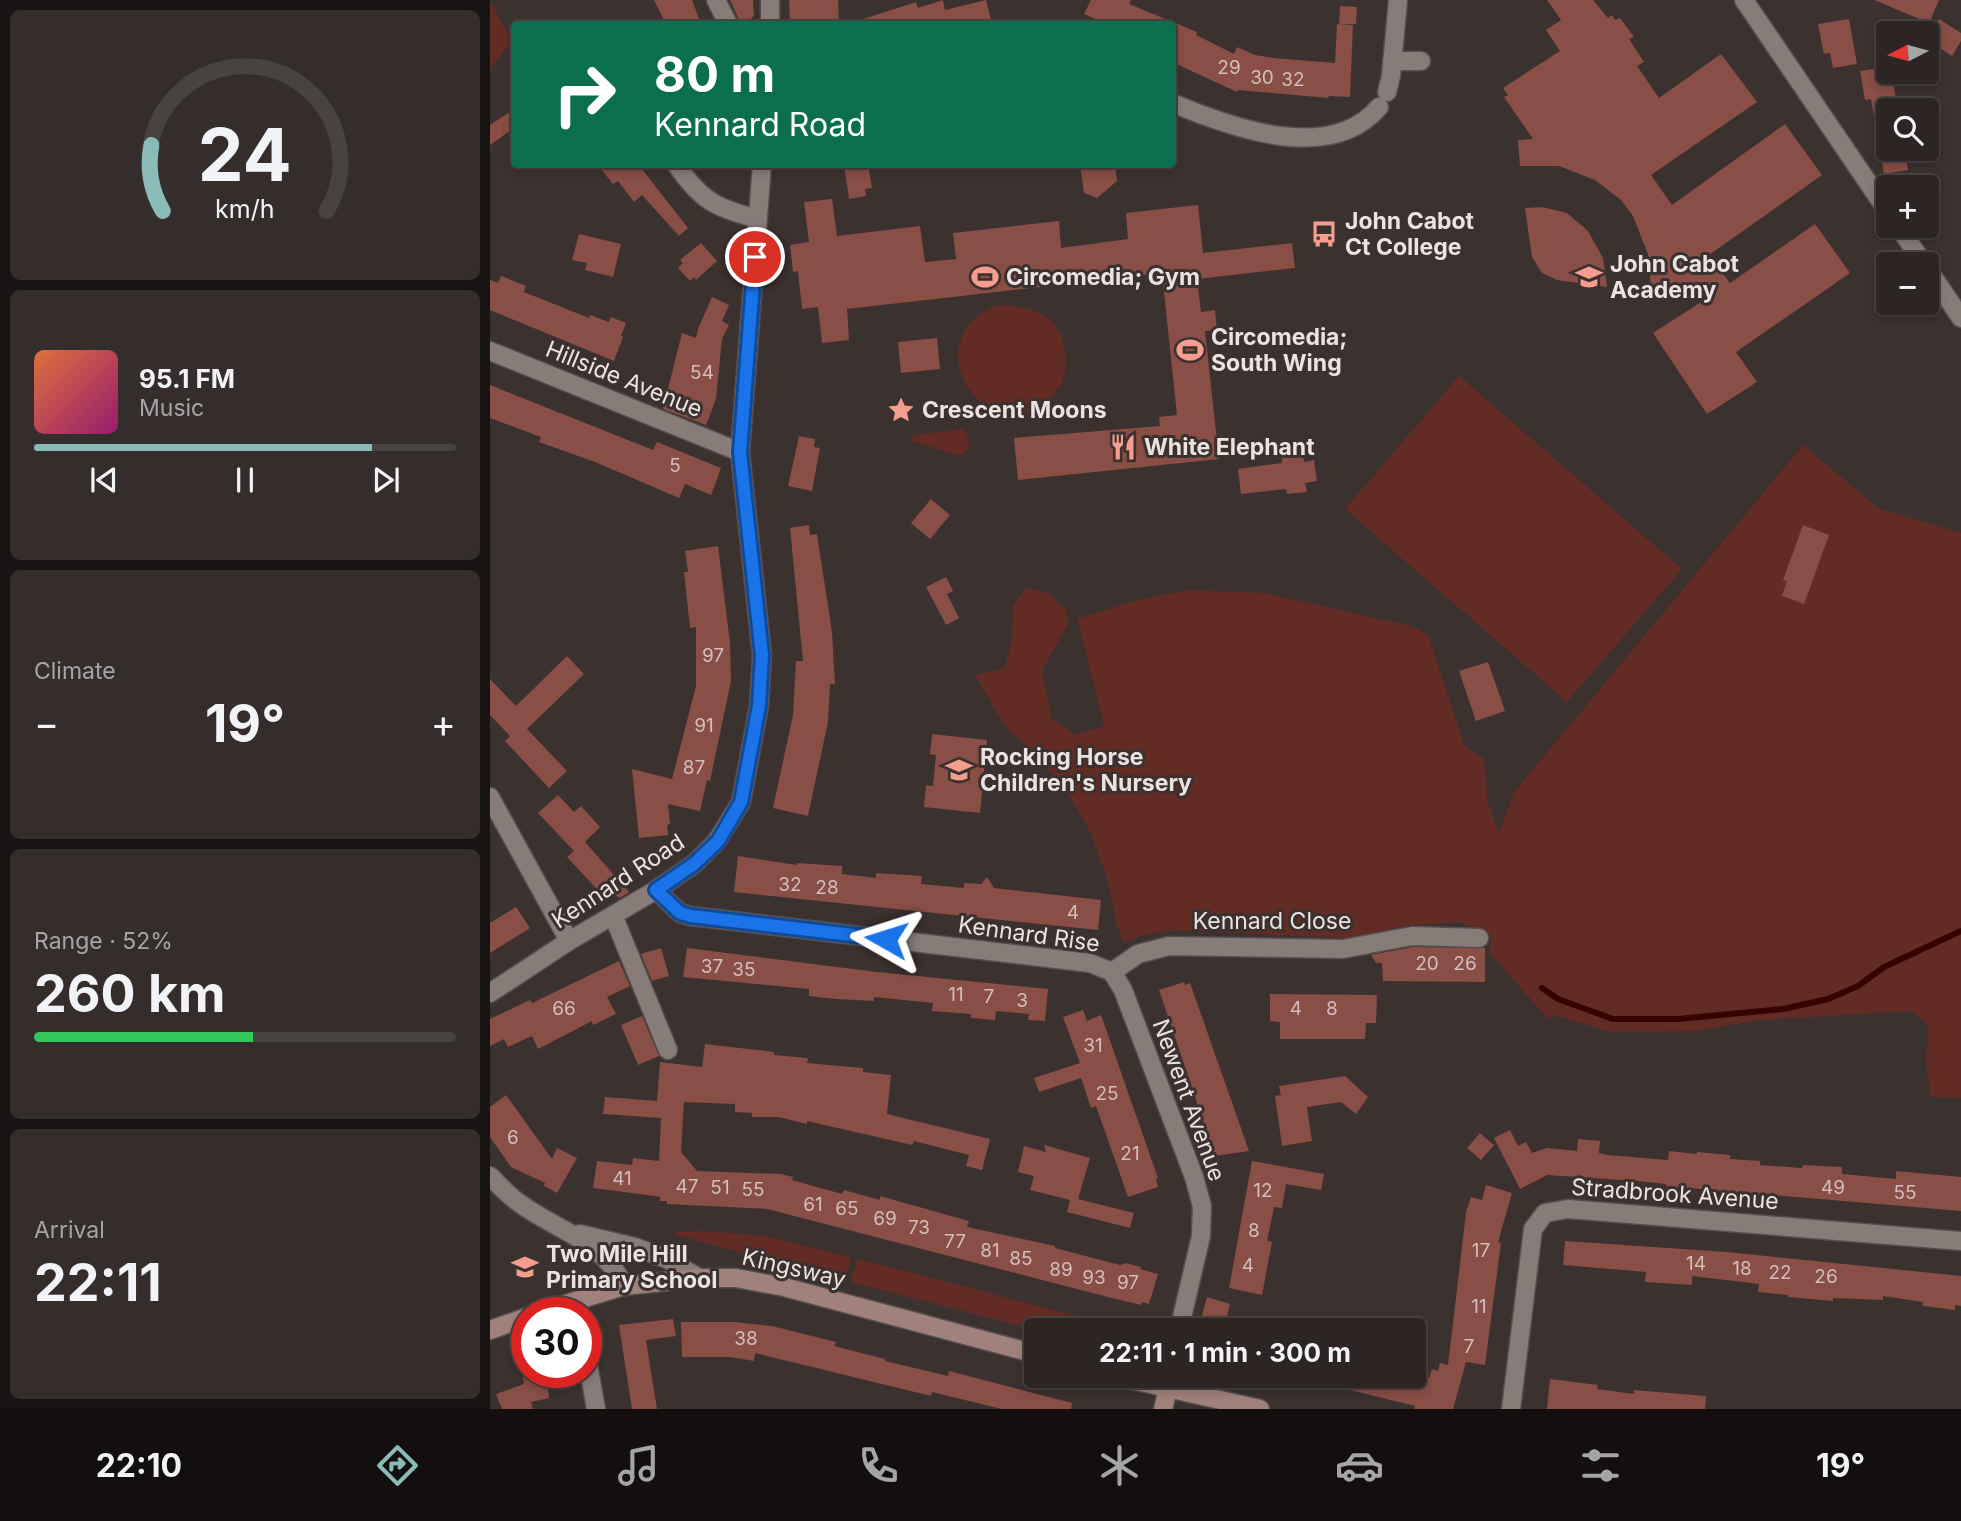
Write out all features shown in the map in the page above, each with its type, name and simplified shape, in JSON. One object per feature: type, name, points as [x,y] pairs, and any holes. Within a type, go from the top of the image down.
[{"type":"street","points":[[716,0],[726,21]]},
{"type":"street","points":[[770,0],[770,21]]},
{"type":"street","points":[[1176,105],[1227,125],[1284,136],[1321,136],[1349,129],[1370,117],[1383,99],[1391,76],[1398,0]]},
{"type":"street","points":[[1744,0],[1876,194]]},
{"type":"street","points":[[1392,61],[1421,61]]},
{"type":"street","points":[[680,168],[693,188],[724,210],[758,219]]},
{"type":"street","name":"Kennard Road","points":[[490,993],[694,864],[718,841],[741,802],[759,706],[762,655],[740,452],[762,168]]},
{"type":"street","points":[[1939,286],[1961,318]]},
{"type":"street","name":"Hillside Avenue","points":[[490,351],[740,452]]},
{"type":"street","points":[[490,797],[569,941]]},
{"type":"street","name":"Kennard Rise","points":[[656,890],[680,913],[691,916],[1090,963],[1112,972]]},
{"type":"street","points":[[613,915],[668,1050]]},
{"type":"street","name":"Kennard Close","points":[[1112,972],[1138,954],[1169,946],[1343,949],[1412,936],[1479,938]]},
{"type":"street","name":"Newent Avenue","points":[[1112,972],[1123,990],[1194,1177],[1202,1206],[1201,1236],[1182,1318]]},
{"type":"street","points":[[490,1176],[514,1200],[566,1230],[605,1257],[617,1271],[624,1286]]},
{"type":"street","name":"Stradbrook Avenue","points":[[1511,1409],[1533,1229],[1545,1213],[1568,1209],[1961,1241]]},
{"type":"street","points":[[566,1230],[635,1247],[667,1259],[699,1278]]},
{"type":"street","name":"Kingsway","points":[[599,1297],[624,1286],[699,1278],[736,1278],[784,1287],[1024,1351]]},
{"type":"street","points":[[490,1330],[511,1323]]},
{"type":"street","points":[[592,1388],[596,1409]]},
{"type":"street","points":[[1163,1409],[1168,1388]]},
{"type":"street","points":[[1189,1388],[1260,1409]]},
{"type":"shaded area","points":[[490,1],[511,43],[490,68]]},
{"type":"shaded area","points":[[997,305],[1028,308],[1040,313],[1050,320],[1063,340],[1065,371],[1062,383],[1050,398],[1031,411],[1011,414],[992,409],[976,397],[964,380],[958,360],[961,339],[974,319]]},
{"type":"shaded area","points":[[1459,376],[1682,569],[1567,702],[1345,509]]},
{"type":"shaded area","points":[[964,429],[969,448],[960,456],[912,441],[913,435]]},
{"type":"shaded area","points":[[1803,445],[1878,508],[1961,533],[1961,1098],[1930,1097],[1926,1058],[1927,1024],[1911,1011],[1761,1020],[1695,1031],[1611,1032],[1555,1015],[1548,1019],[1490,953],[1491,935],[1460,922],[1409,925],[1349,938],[1174,930],[1144,935],[1124,942],[1117,926],[1108,881],[1091,834],[1071,798],[1040,760],[1004,725],[975,675],[1005,668],[1012,640],[1013,606],[1026,588],[1047,592],[1067,611],[1068,625],[1042,670],[1052,720],[1076,735],[1104,726],[1077,619],[1137,600],[1188,590],[1265,593],[1411,626],[1428,634],[1464,745],[1484,759],[1488,803],[1499,833],[1514,792]]},
{"type":"shaded area","points":[[703,1231],[766,1236],[847,1256],[851,1260],[846,1278],[840,1280],[673,1234]]},
{"type":"shaded area","points":[[860,1259],[1085,1318],[1024,1318],[1024,1326],[853,1283],[851,1280]]},
{"type":"building","points":[[654,0],[692,0],[700,21],[664,21]]},
{"type":"building","points":[[730,0],[753,0],[754,16],[748,21],[739,20]]},
{"type":"building","points":[[789,0],[838,0],[839,21],[790,21]]},
{"type":"building","points":[[943,0],[945,10],[986,0],[991,21],[857,21],[916,2],[918,8]]},
{"type":"building","points":[[1091,0],[1131,0],[1129,4],[1170,21],[1100,21],[1084,14]]},
{"type":"building","points":[[1547,0],[1593,0],[1608,18],[1612,15],[1615,20],[1620,18],[1634,37],[1629,39],[1644,62],[1637,66],[1659,98],[1721,54],[1757,102],[1651,175],[1672,205],[1785,124],[1822,175],[1709,255],[1730,283],[1815,224],[1850,273],[1736,352],[1757,382],[1707,414],[1653,333],[1712,295],[1651,290],[1649,257],[1633,216],[1621,200],[1595,180],[1559,166],[1520,166],[1518,140],[1533,139],[1504,97],[1508,95],[1503,88],[1560,51],[1546,30],[1561,20]]},
{"type":"building","points":[[1874,0],[1939,0],[1930,21]]},
{"type":"building","points":[[1340,6],[1357,7],[1356,24],[1339,24]]},
{"type":"building","points":[[1849,19],[1857,64],[1833,68],[1830,53],[1824,54],[1818,24]]},
{"type":"building","points":[[1939,19],[1961,33],[1961,41],[1952,56],[1939,48]]},
{"type":"building","points":[[1176,23],[1197,32],[1196,35],[1234,54],[1237,47],[1255,55],[1273,58],[1335,63],[1337,24],[1353,25],[1350,97],[1237,92],[1176,64]]},
{"type":"building","points":[[1876,69],[1876,84],[1893,84],[1896,98],[1876,98],[1876,128],[1871,99],[1865,100],[1860,71]]},
{"type":"building","points":[[511,111],[511,130],[490,145],[490,125]]},
{"type":"building","points":[[1882,161],[1906,161],[1908,170],[1884,174]]},
{"type":"building","points":[[600,168],[641,168],[688,228],[679,236],[642,195],[634,202],[618,181],[613,184]]},
{"type":"building","points":[[845,168],[869,168],[872,188],[865,189],[866,196],[849,199]]},
{"type":"building","points":[[1081,168],[1115,168],[1117,181],[1097,198],[1084,193]]},
{"type":"building","points":[[832,199],[837,236],[920,226],[925,262],[956,259],[953,233],[1059,221],[1061,248],[1128,239],[1126,213],[1198,205],[1203,253],[1292,243],[1295,268],[1197,279],[1201,312],[1215,310],[1217,330],[1205,331],[1219,459],[1018,480],[1014,438],[1160,426],[1159,417],[1177,415],[1162,273],[847,309],[849,340],[822,343],[818,307],[802,309],[798,271],[793,272],[790,245],[809,242],[804,202]]},
{"type":"building","points":[[1542,207],[1567,213],[1588,231],[1603,258],[1607,287],[1557,280],[1542,273],[1532,257],[1525,208]]},
{"type":"building","points":[[579,234],[621,244],[613,277],[585,270],[587,263],[572,260]]},
{"type":"building","points":[[701,243],[717,261],[696,280],[694,277],[690,281],[678,268],[683,263],[680,260]]},
{"type":"building","points":[[501,276],[526,286],[524,292],[589,318],[590,315],[609,322],[611,317],[626,323],[614,361],[490,310],[490,280],[498,283]]},
{"type":"building","points":[[712,297],[729,305],[722,321],[729,325],[722,339],[716,399],[706,425],[663,409],[682,333],[696,338]]},
{"type":"building","points":[[937,338],[940,369],[901,373],[898,342]]},
{"type":"building","points":[[490,385],[653,450],[657,442],[721,468],[711,495],[685,484],[679,498],[595,462],[539,442],[541,437],[490,418]]},
{"type":"building","points":[[799,436],[815,439],[814,447],[820,448],[812,491],[788,486]]},
{"type":"building","points":[[1303,456],[1304,462],[1314,460],[1317,481],[1305,483],[1307,492],[1287,494],[1286,489],[1241,494],[1238,469],[1282,463],[1282,458]]},
{"type":"building","points":[[931,499],[950,515],[930,539],[911,523]]},
{"type":"building","points":[[809,525],[810,535],[817,534],[832,632],[835,684],[830,684],[828,722],[808,816],[773,808],[793,715],[796,661],[803,661],[790,528]]},
{"type":"building","points":[[1803,525],[1829,535],[1804,604],[1782,596],[1787,581],[1783,580]]},
{"type":"building","points":[[718,546],[730,643],[731,681],[710,781],[707,780],[700,811],[668,804],[668,835],[639,838],[632,769],[672,779],[696,686],[696,627],[690,628],[684,572],[688,572],[685,551]]},
{"type":"building","points":[[946,577],[953,591],[947,594],[959,618],[946,625],[926,587]]},
{"type":"building","points":[[567,656],[584,674],[527,729],[567,771],[549,788],[505,741],[510,736],[490,715],[490,679],[516,706]]},
{"type":"building","points":[[1488,662],[1505,711],[1476,721],[1459,671]]},
{"type":"building","name":"Rocking Horse Children's Nursery","points":[[932,734],[987,740],[980,813],[924,807],[926,785],[933,786],[936,755],[930,754]]},
{"type":"building","points":[[558,795],[574,812],[581,806],[600,827],[585,842],[629,892],[620,898],[611,893],[605,898],[567,857],[574,851],[538,813]]},
{"type":"building","points":[[738,856],[797,865],[842,866],[842,874],[876,878],[876,873],[922,876],[921,884],[964,888],[964,883],[981,884],[987,877],[994,888],[1101,900],[1098,930],[734,892]]},
{"type":"building","points":[[516,907],[530,928],[490,953],[490,923]]},
{"type":"building","points":[[1413,947],[1485,948],[1485,982],[1383,981],[1382,963],[1376,963],[1371,955]]},
{"type":"building","points":[[661,948],[669,976],[652,981],[641,954]]},
{"type":"building","points":[[687,948],[877,972],[1048,989],[1045,1021],[1028,1020],[1029,1014],[996,1011],[995,1020],[971,1018],[971,1014],[932,1011],[933,1003],[874,997],[874,1001],[836,999],[809,996],[809,989],[683,977]]},
{"type":"building","points":[[619,961],[630,986],[607,997],[616,1014],[593,1025],[592,1021],[538,1049],[532,1036],[508,1047],[504,1039],[490,1046],[490,1019],[530,1000],[532,1003]]},
{"type":"building","points":[[1184,982],[1185,985],[1190,983],[1249,1151],[1215,1156],[1159,990]]},
{"type":"building","points":[[1270,994],[1377,995],[1376,1023],[1366,1023],[1365,1039],[1280,1039],[1280,1022],[1270,1021]]},
{"type":"building","points":[[1083,1010],[1087,1021],[1101,1015],[1158,1178],[1158,1187],[1128,1197],[1096,1106],[1091,1108],[1081,1078],[1039,1092],[1034,1078],[1080,1063],[1063,1017]]},
{"type":"building","points":[[642,1016],[659,1056],[638,1065],[621,1025]]},
{"type":"building","points":[[705,1044],[774,1052],[774,1055],[808,1058],[807,1063],[863,1068],[863,1072],[891,1075],[887,1114],[990,1139],[982,1170],[966,1166],[969,1155],[914,1141],[912,1145],[807,1121],[807,1124],[778,1117],[752,1117],[752,1113],[735,1112],[735,1104],[684,1102],[681,1152],[697,1171],[781,1174],[793,1177],[792,1180],[842,1194],[844,1190],[880,1200],[880,1196],[969,1221],[967,1227],[1055,1246],[1120,1265],[1126,1263],[1141,1267],[1140,1269],[1158,1274],[1149,1304],[1142,1302],[1141,1305],[1108,1297],[767,1209],[667,1204],[667,1201],[660,1201],[660,1197],[593,1188],[597,1161],[632,1165],[633,1158],[659,1161],[661,1118],[603,1114],[605,1097],[657,1101],[660,1062],[702,1067]]},
{"type":"building","points":[[1345,1076],[1368,1097],[1356,1114],[1341,1102],[1307,1107],[1312,1141],[1282,1146],[1275,1096],[1281,1095],[1279,1086]]},
{"type":"building","points":[[506,1095],[552,1159],[557,1148],[577,1158],[557,1193],[544,1186],[545,1183],[511,1167],[490,1137],[490,1107]]},
{"type":"building","points":[[1510,1130],[1518,1146],[1526,1142],[1532,1153],[1547,1148],[1577,1151],[1578,1139],[1600,1141],[1599,1153],[1607,1155],[1668,1160],[1669,1151],[1697,1152],[1730,1155],[1730,1159],[1760,1161],[1760,1165],[1842,1167],[1842,1174],[1896,1179],[1896,1171],[1961,1177],[1961,1211],[1547,1175],[1520,1189],[1494,1138]]},
{"type":"building","points":[[1480,1133],[1494,1145],[1481,1160],[1467,1148]]},
{"type":"building","points":[[1044,1145],[1090,1158],[1078,1199],[1134,1213],[1130,1228],[1067,1212],[1070,1200],[1030,1190],[1034,1176],[1018,1172],[1024,1146],[1046,1152]]},
{"type":"building","points":[[1252,1161],[1324,1174],[1321,1190],[1286,1184],[1282,1208],[1274,1207],[1267,1241],[1272,1242],[1262,1295],[1229,1288]]},
{"type":"building","points":[[1486,1185],[1512,1193],[1498,1242],[1501,1243],[1485,1365],[1466,1362],[1453,1409],[1414,1409],[1415,1406],[1342,1388],[1426,1388],[1426,1377],[1429,1378],[1432,1369],[1438,1371],[1440,1363],[1448,1365],[1466,1212],[1471,1197],[1482,1200]]},
{"type":"building","points":[[1565,1241],[1727,1252],[1961,1276],[1961,1306],[1955,1305],[1955,1310],[1923,1306],[1923,1302],[1883,1296],[1883,1300],[1833,1298],[1833,1301],[1788,1297],[1758,1292],[1759,1284],[1692,1276],[1692,1285],[1645,1282],[1646,1272],[1563,1265]]},
{"type":"building","points":[[1207,1297],[1230,1304],[1226,1318],[1201,1318]]},
{"type":"building","points":[[673,1319],[676,1336],[646,1340],[657,1409],[632,1409],[619,1325]]},
{"type":"building","points":[[681,1322],[734,1322],[772,1326],[836,1342],[834,1346],[885,1361],[948,1376],[949,1371],[1072,1403],[1071,1409],[1002,1409],[932,1392],[931,1396],[755,1353],[754,1361],[730,1357],[682,1357]]},
{"type":"building","points":[[1550,1379],[1598,1385],[1597,1389],[1634,1394],[1634,1390],[1706,1396],[1705,1409],[1547,1409]]},
{"type":"building","points":[[513,1388],[548,1388],[549,1398],[531,1402],[533,1409],[502,1409],[496,1394]]},
{"type":"waterway","points":[[1542,988],[1558,999],[1613,1019],[1678,1019],[1783,1009],[1828,999],[1858,986],[1884,967],[1961,931]]},
{"type":"place","name":"John Cabot Ct College","points":[[1324,234]]},
{"type":"place","name":"Circomedia; Gym","points":[[985,277]]},
{"type":"place","name":"John Cabot Academy","points":[[1589,277]]},
{"type":"place","name":"Circomedia; South Wing","points":[[1190,350]]},
{"type":"place","name":"Crescent Moons","points":[[901,410]]},
{"type":"place","name":"White Elephant","points":[[1123,447]]},
{"type":"place","name":"Rocking Horse Children's Nursery","points":[[959,770]]},
{"type":"place","name":"Two Mile Hill Primary School","points":[[525,1267]]},
{"type":"route","points":[[755,257],[740,452],[762,655],[759,706],[741,802],[718,841],[694,864],[656,890],[680,913],[691,916],[886,939]]}]
